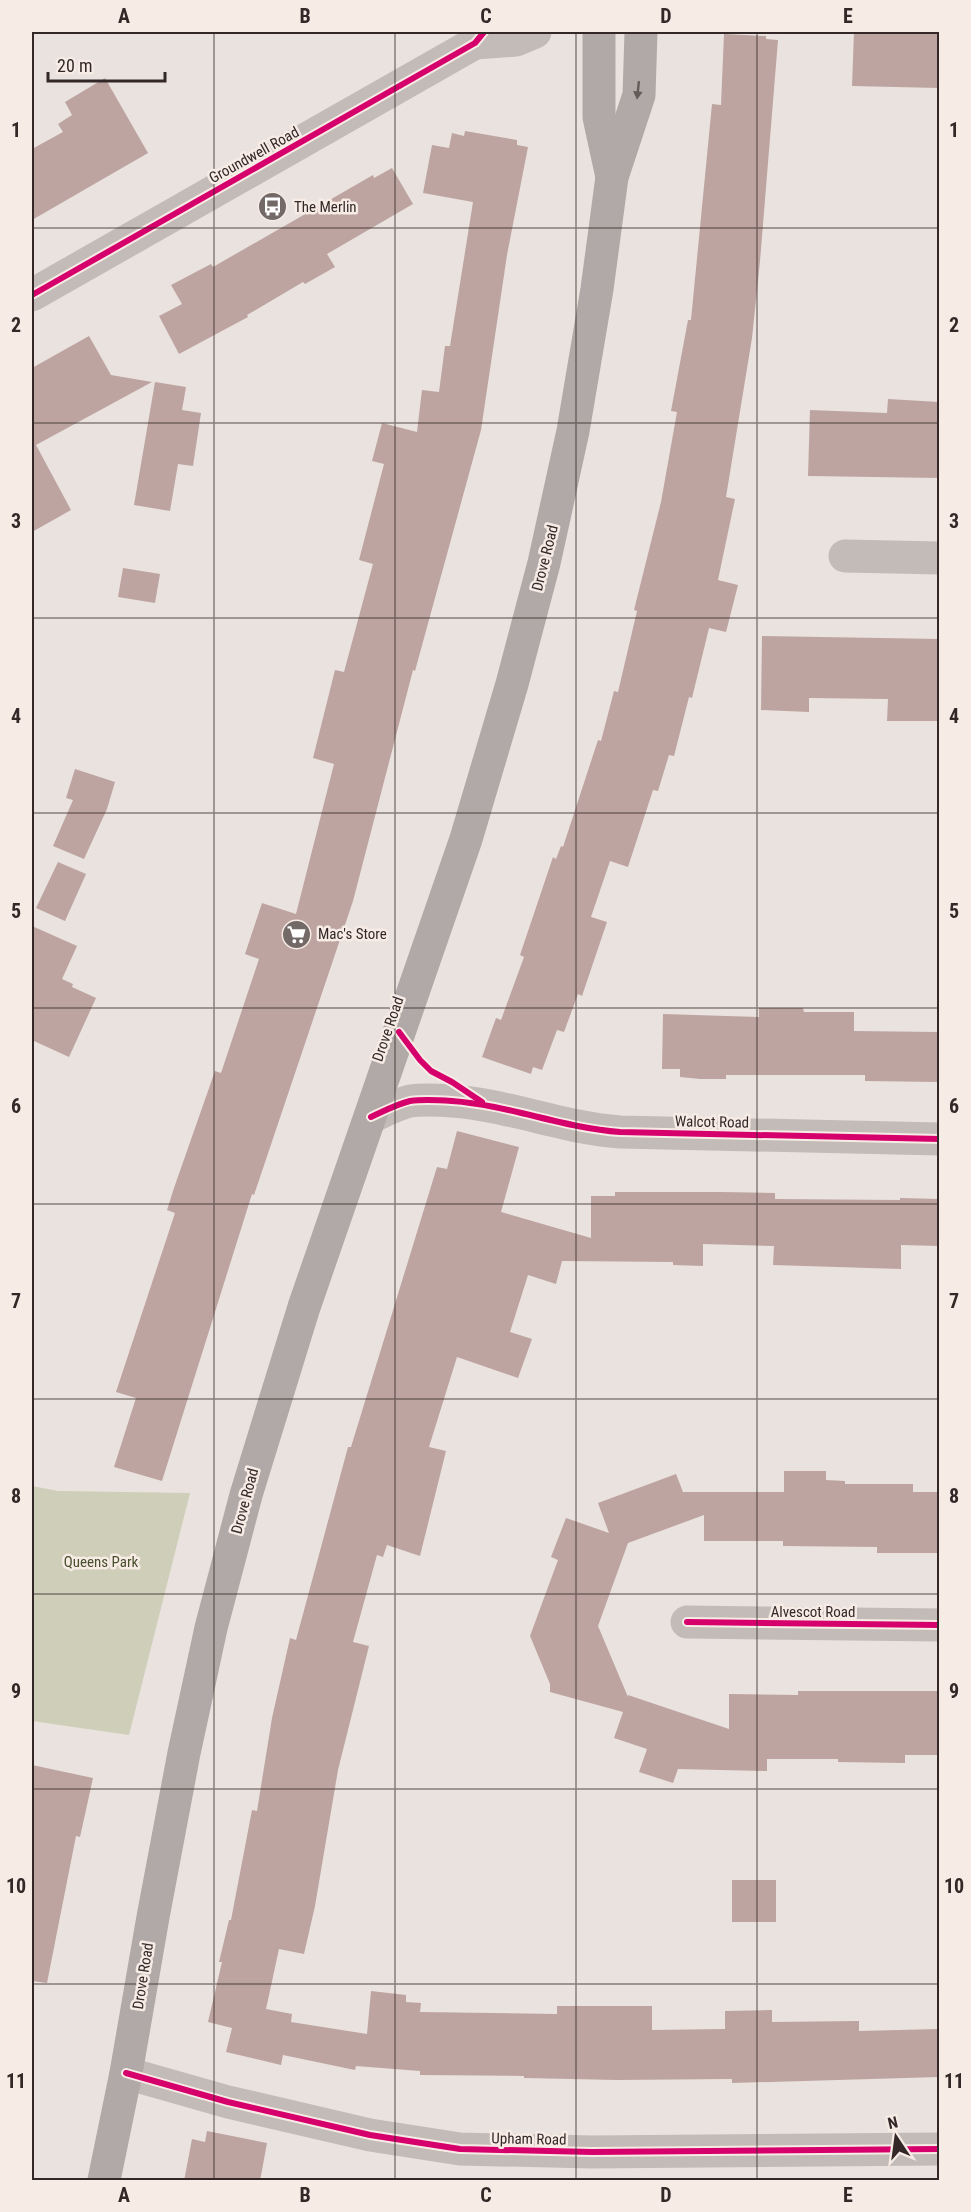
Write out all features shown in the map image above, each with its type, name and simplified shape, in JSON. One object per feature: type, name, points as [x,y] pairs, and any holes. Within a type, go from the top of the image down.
[{"type":"main road","name":"Drove Road","points":[[599,32],[599,117],[612,177]]},
{"type":"main road","name":"Drove Road","points":[[104,2181],[126,2073],[168,1832],[211,1628],[274,1401],[304,1307],[466,839],[509,695],[544,563],[575,421],[612,177],[639,95],[641,32]]},
{"type":"street","name":"Groundwell Road","points":[[32,295],[480,37],[516,40],[535,32]]},
{"type":"street","points":[[845,556],[939,558]]},
{"type":"street","name":"Walcot Road","points":[[371,1117],[405,1102],[424,1100],[487,1106],[584,1128],[620,1132],[939,1139]]},
{"type":"street","name":"Alvescot Road","points":[[687,1622],[939,1625]]},
{"type":"street","name":"Upham Road","points":[[126,2073],[228,2102],[370,2135],[460,2149],[592,2152],[939,2149]]},
{"type":"green space","name":"Queens Park","points":[[32,1486],[58,1491],[190,1493],[129,1735],[32,1721]]},
{"type":"building","points":[[854,32],[939,32],[939,88],[852,86]]},
{"type":"building","points":[[724,34],[766,36],[766,39],[778,40],[752,338],[726,497],[735,499],[718,580],[738,585],[726,632],[709,628],[692,698],[689,697],[674,756],[669,755],[658,791],[653,790],[628,867],[610,861],[591,917],[607,922],[582,996],[578,994],[564,1032],[557,1030],[542,1070],[533,1067],[531,1074],[482,1057],[496,1018],[501,1020],[524,957],[520,955],[553,857],[556,859],[561,846],[563,847],[598,740],[601,741],[614,691],[618,692],[637,611],[634,610],[661,502],[677,412],[671,411],[688,320],[691,320],[712,104],[721,105]]},
{"type":"building","points":[[105,78],[148,153],[32,220],[32,149],[63,132],[58,124],[72,115],[65,102]]},
{"type":"building","points":[[465,131],[517,140],[517,145],[528,147],[507,255],[481,430],[415,671],[413,670],[353,901],[254,1195],[252,1194],[162,1481],[114,1467],[136,1398],[116,1392],[175,1213],[167,1210],[174,1188],[215,1071],[221,1073],[259,959],[245,954],[262,903],[296,914],[334,764],[313,758],[335,670],[344,672],[373,564],[359,560],[384,464],[372,461],[382,423],[417,432],[422,390],[439,392],[445,346],[450,346],[473,202],[423,193],[432,145],[449,148],[452,133],[464,136]]},
{"type":"building","points":[[392,168],[413,204],[327,254],[335,267],[305,284],[303,282],[247,315],[248,317],[179,354],[159,316],[182,304],[171,285],[211,264],[213,267],[373,175],[374,178]]},
{"type":"building","points":[[89,336],[111,375],[152,382],[36,445],[71,510],[32,532],[32,368]]},
{"type":"building","points":[[155,382],[186,387],[182,410],[201,413],[193,466],[178,464],[170,511],[134,505]]},
{"type":"building","points":[[888,399],[939,402],[939,478],[808,476],[810,410],[887,413]]},
{"type":"building","points":[[123,568],[160,574],[155,603],[118,597]]},
{"type":"building","points":[[762,636],[939,639],[939,721],[887,721],[888,699],[809,698],[809,712],[761,710]]},
{"type":"building","points":[[75,769],[115,782],[107,809],[84,859],[53,846],[73,800],[66,798]]},
{"type":"building","points":[[58,862],[86,874],[65,921],[36,908]]},
{"type":"building","points":[[32,926],[77,946],[62,979],[73,984],[72,987],[96,998],[69,1057],[34,1041],[32,1048]]},
{"type":"building","points":[[759,1008],[803,1008],[804,1012],[854,1012],[854,1031],[939,1032],[939,1082],[865,1081],[865,1075],[726,1075],[726,1079],[700,1079],[680,1077],[680,1069],[662,1069],[663,1014],[759,1017]]},
{"type":"building","points":[[457,1131],[519,1147],[501,1212],[591,1238],[591,1196],[615,1196],[615,1192],[775,1193],[775,1199],[939,1199],[939,1246],[901,1245],[901,1269],[773,1265],[774,1246],[703,1244],[703,1266],[673,1265],[673,1262],[562,1261],[556,1284],[528,1275],[510,1332],[532,1339],[518,1378],[457,1357],[429,1447],[446,1451],[420,1556],[387,1545],[383,1557],[377,1555],[353,1642],[369,1646],[338,1770],[315,1906],[304,1954],[279,1949],[266,2009],[292,2014],[291,2022],[367,2034],[371,1991],[406,1995],[406,2002],[421,2003],[420,2012],[557,2014],[557,2006],[652,2006],[652,2030],[725,2029],[725,2011],[772,2010],[772,2022],[859,2021],[859,2031],[939,2029],[939,2077],[732,2083],[732,2079],[617,2080],[420,2075],[420,2071],[356,2066],[355,2070],[283,2055],[281,2065],[226,2052],[232,2028],[208,2022],[252,1810],[257,1811],[272,1718],[290,1638],[296,1640],[348,1447],[351,1447],[437,1167],[447,1169]]},
{"type":"building","points":[[784,1471],[826,1471],[826,1480],[845,1481],[845,1484],[913,1484],[913,1492],[939,1492],[939,1553],[877,1553],[877,1547],[783,1546],[783,1541],[704,1541],[704,1515],[628,1543],[598,1626],[628,1697],[628,1695],[729,1729],[729,1694],[798,1695],[798,1691],[939,1691],[939,1755],[905,1755],[905,1763],[838,1762],[838,1759],[767,1759],[767,1771],[678,1769],[673,1783],[639,1772],[647,1749],[614,1738],[623,1712],[550,1692],[550,1684],[530,1636],[558,1560],[551,1557],[566,1518],[609,1533],[598,1503],[676,1474],[683,1492],[784,1492]]},
{"type":"building","points":[[32,1765],[93,1778],[80,1837],[76,1836],[47,1983],[32,1981]]},
{"type":"building","points":[[732,1880],[776,1880],[776,1922],[732,1922]]},
{"type":"building","points":[[207,2131],[267,2143],[260,2181],[184,2181],[192,2139],[205,2142]]},
{"type":"cycle path","points":[[32,295],[475,43],[484,32]]},
{"type":"cycle path","points":[[399,1032],[431,1071],[482,1102]]},
{"type":"cycle path","points":[[371,1117],[410,1101],[436,1100],[473,1103],[578,1126],[620,1132],[940,1139]]},
{"type":"cycle path","points":[[687,1622],[940,1625]]},
{"type":"cycle path","points":[[126,2073],[228,2102],[370,2135],[460,2149],[592,2152],[940,2149]]},
{"type":"place","name":"The Merlin","points":[[273,207]]},
{"type":"place","name":"Mac's Store","points":[[297,934]]}]
